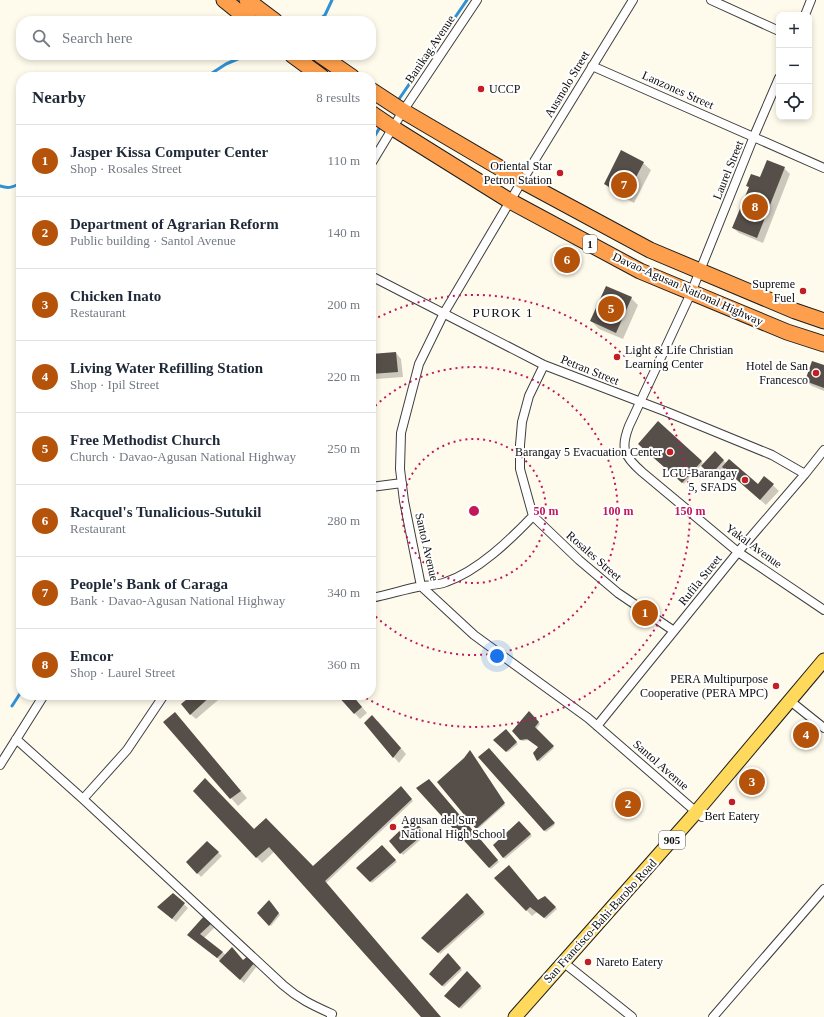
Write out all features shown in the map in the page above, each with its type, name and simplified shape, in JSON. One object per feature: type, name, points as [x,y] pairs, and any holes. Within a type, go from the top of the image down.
[{"type":"highway","points":[[224,0],[244,16]]},
{"type":"highway","points":[[247,0],[268,16]]},
{"type":"highway","points":[[299,60],[315,72]]},
{"type":"highway","points":[[327,60],[345,72]]},
{"type":"highway","name":"Davao-Agusan National Highway","points":[[376,93],[403,111],[522,181],[650,250],[795,311],[824,321]]},
{"type":"highway","name":"Davao-Agusan National Highway","points":[[376,116],[510,201],[640,271],[787,332],[824,344]]},
{"type":"highway","points":[[446,160],[457,142]]},
{"type":"main road","name":"San Francisco-Bahi-Barobo Road","points":[[524,1017],[699,814],[792,702],[824,660]]},
{"type":"main road","name":"San Francisco-Bahi-Barobo Road","points":[[792,702],[824,672]]},
{"type":"main road","name":"San Francisco-Bahi-Barobo Road","points":[[515,1017],[699,814]]},
{"type":"street","name":"Banikag Avenue","points":[[376,156],[403,111],[477,0]]},
{"type":"street","name":"Ausmolo Street","points":[[510,201],[633,0]]},
{"type":"street","points":[[711,0],[776,30]]},
{"type":"street","points":[[806,12],[811,0]]},
{"type":"street","name":"Lanzones Street","points":[[592,66],[824,168]]},
{"type":"street","name":"Laurel Street","points":[[700,270],[776,84]]},
{"type":"street","name":"Santol Avenue","points":[[510,201],[444,313],[419,364],[401,433],[400,468],[402,484],[421,586],[474,634],[588,718],[699,814]]},
{"type":"street","name":"Yakal Avenue","points":[[700,270],[691,293],[624,438],[624,450],[630,461],[738,552],[824,610]]},
{"type":"street","name":"Petran Street","points":[[376,279],[544,365],[640,403],[667,412],[772,456],[805,474]]},
{"type":"street","name":"Rosales Street","points":[[544,365],[528,396],[522,422],[520,445],[520,469],[534,516],[579,560],[618,593],[674,631]]},
{"type":"street","name":"Rufila Street","points":[[597,726],[738,552],[824,450]]},
{"type":"street","points":[[376,487],[402,484]]},
{"type":"street","points":[[376,597],[421,586],[445,583],[461,575],[487,558],[510,540],[534,516]]},
{"type":"street","points":[[0,765],[41,700]]},
{"type":"street","points":[[83,799],[128,750],[161,700]]},
{"type":"street","points":[[792,702],[824,728]]},
{"type":"street","points":[[16,739],[83,799],[283,985],[310,1005],[332,1014],[331,1017]]},
{"type":"street","points":[[713,1017],[824,889]]},
{"type":"street","points":[[568,966],[632,1017]]},
{"type":"building","points":[[621,150],[644,162],[626,196],[604,184]]},
{"type":"building","points":[[767,160],[785,167],[757,238],[732,228],[749,187],[746,186],[751,174],[760,177]]},
{"type":"building","points":[[606,286],[632,297],[616,333],[590,321]]},
{"type":"building","points":[[396,352],[398,372],[376,374],[376,354]]},
{"type":"building","name":"Hotel de San Francesco","points":[[812,361],[824,365],[824,388],[805,381]]},
{"type":"building","name":"Barangay 5 Evacuation Center","points":[[658,421],[702,461],[682,483],[638,444]]},
{"type":"building","points":[[715,451],[724,460],[711,475],[701,466]]},
{"type":"building","name":"LGU-Barangay 5, SFADS","points":[[729,459],[758,484],[764,476],[774,484],[760,500],[722,467]]},
{"type":"building","points":[[186,700],[206,700],[190,715],[181,704]]},
{"type":"building","points":[[341,700],[356,700],[362,707],[354,714]]},
{"type":"building","points":[[529,711],[539,722],[535,727],[554,746],[537,761],[533,753],[538,747],[527,739],[520,740],[512,731]]},
{"type":"building","points":[[175,712],[241,791],[230,799],[163,722]]},
{"type":"building","points":[[372,715],[401,748],[393,758],[364,723]]},
{"type":"building","points":[[506,729],[517,742],[506,752],[493,740]]},
{"type":"building","points":[[489,748],[555,823],[544,831],[478,757]]},
{"type":"building","points":[[470,750],[505,803],[476,829],[437,782],[464,758]]},
{"type":"building","points":[[205,778],[254,829],[266,818],[313,866],[401,786],[412,799],[325,881],[441,1017],[421,1017],[269,847],[256,858],[193,791]]},
{"type":"building","points":[[429,779],[498,860],[489,868],[416,788]]},
{"type":"building","points":[[413,818],[425,833],[400,854],[389,841]]},
{"type":"building","points":[[519,821],[531,834],[503,858],[493,845]]},
{"type":"building","points":[[207,841],[219,852],[197,874],[186,862]]},
{"type":"building","points":[[382,845],[396,860],[370,882],[356,868]]},
{"type":"building","points":[[509,865],[538,900],[545,896],[556,907],[544,918],[530,907],[526,911],[494,878]]},
{"type":"building","points":[[173,893],[185,903],[172,919],[157,907]]},
{"type":"building","points":[[467,893],[484,912],[438,953],[421,938]]},
{"type":"building","points":[[269,900],[279,913],[269,926],[257,913]]},
{"type":"building","points":[[205,915],[213,922],[200,934],[223,952],[217,958],[187,935]]},
{"type":"building","points":[[232,947],[243,960],[248,956],[255,962],[240,980],[219,961]]},
{"type":"building","points":[[448,953],[461,968],[442,986],[429,974]]},
{"type":"building","points":[[467,971],[481,986],[459,1008],[444,996]]},
{"type":"waterway","points":[[324,16],[332,0]]},
{"type":"waterway","points":[[397,102],[467,0]]},
{"type":"waterway","points":[[214,72],[235,60]]},
{"type":"waterway","points":[[376,134],[382,124]]},
{"type":"waterway","points":[[0,186],[16,186]]},
{"type":"waterway","points":[[12,706],[16,700]]},
{"type":"place","name":"UCCP","points":[[481,89]]},
{"type":"place","name":"Oriental Star Petron Station","points":[[560,173]]},
{"type":"place","name":"People's Bank of Caraga","points":[[624,185]]},
{"type":"place","name":"Emcor","points":[[755,207]]},
{"type":"place","name":"Racquel's Tunalicious-Sutukil","points":[[567,260]]},
{"type":"place","name":"Supreme Fuel","points":[[803,291]]},
{"type":"place","name":"Free Methodist Church","points":[[611,309]]},
{"type":"place","name":"Light & Life Christian Learning Center","points":[[617,357]]},
{"type":"place","name":"Hotel de San Francesco","points":[[816,373]]},
{"type":"place","name":"Barangay 5 Evacuation Center","points":[[670,452]]},
{"type":"place","name":"LGU-Barangay 5, SFADS","points":[[745,480]]},
{"type":"place","name":"Jasper Kissa Computer Center","points":[[645,613]]},
{"type":"place","name":"PERA Multipurpose Cooperative (PERA MPC)","points":[[776,686]]},
{"type":"place","name":"Living Water Refilling Station","points":[[806,735]]},
{"type":"place","name":"Chicken Inato","points":[[752,782]]},
{"type":"place","name":"Bert Eatery","points":[[732,802]]},
{"type":"place","name":"Department of Agrarian Reform","points":[[628,804]]},
{"type":"place","name":"Agusan del Sur National High School","points":[[393,827]]},
{"type":"place","name":"Nareto Eatery","points":[[588,962]]},
{"type":"district","name":"PUROK 1","points":[[503,312]]}]
